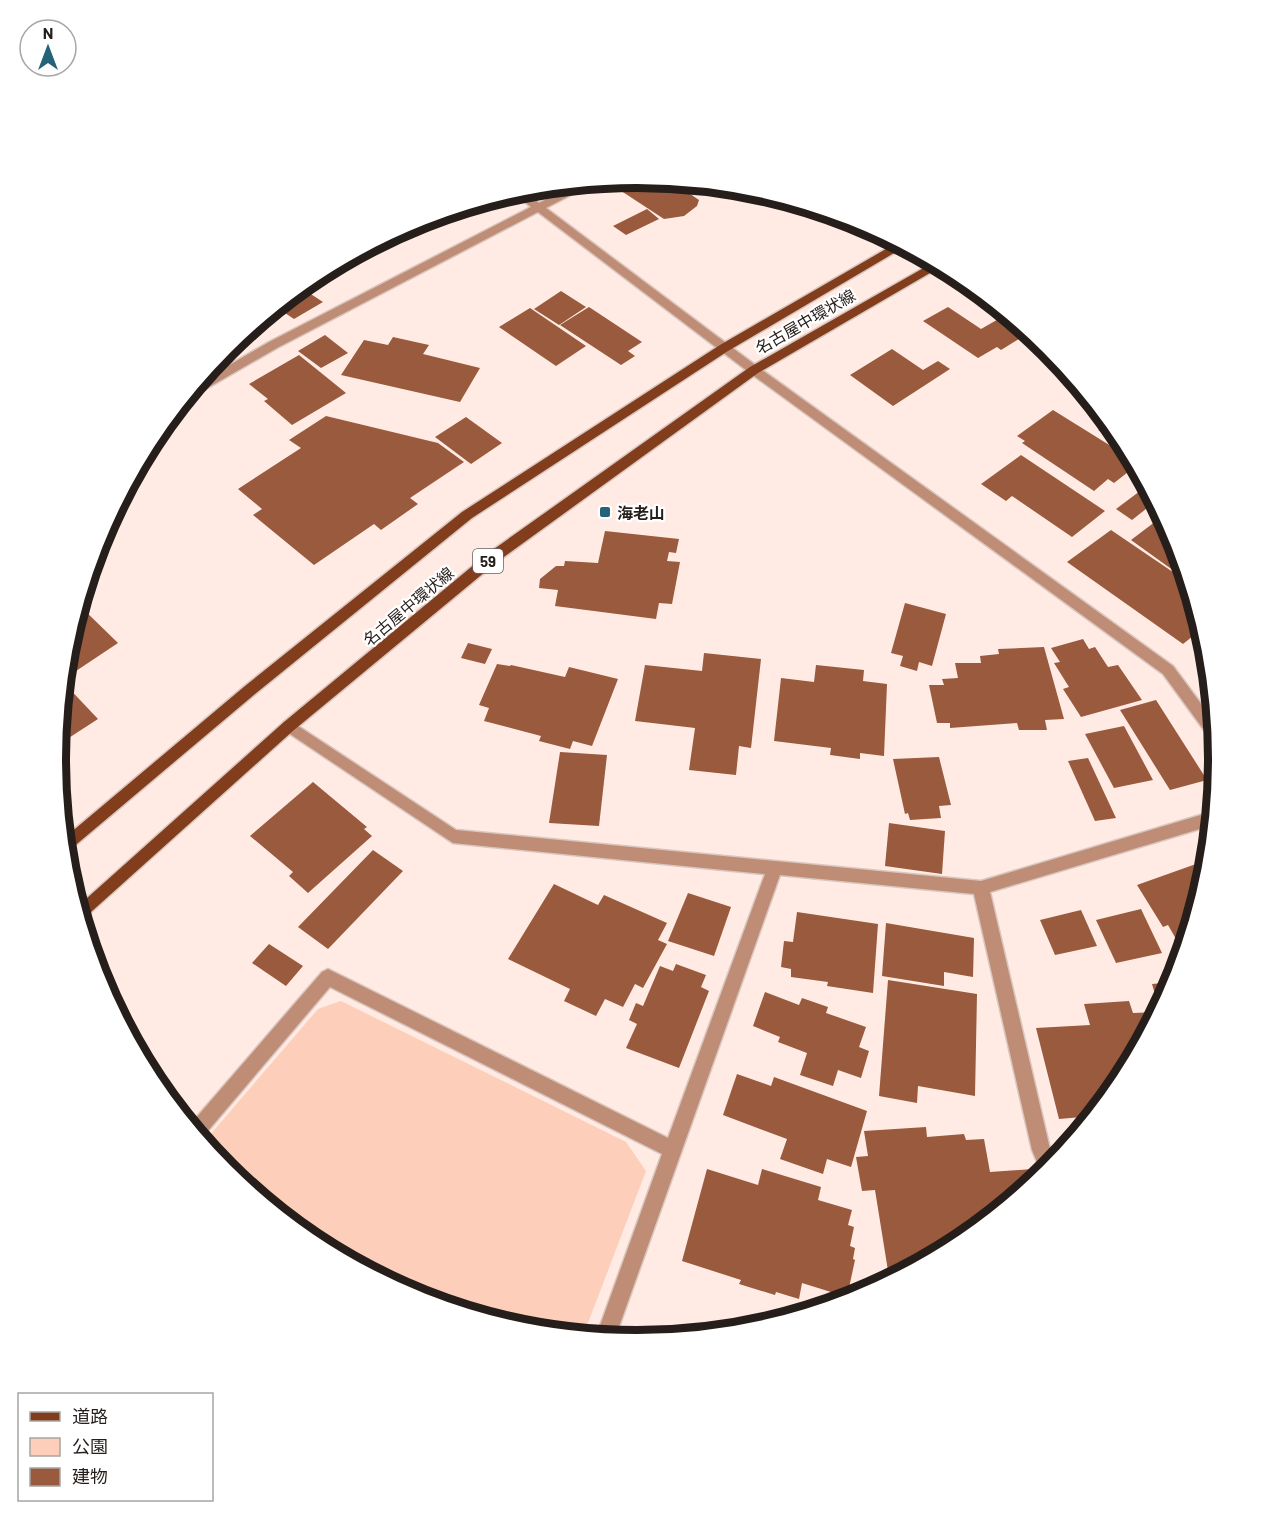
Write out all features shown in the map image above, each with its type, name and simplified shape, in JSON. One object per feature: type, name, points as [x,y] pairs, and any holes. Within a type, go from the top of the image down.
[{"type":"main road","name":"名古屋中環状線","points":[[72,841],[250,690],[467,515],[724,348],[894,249]]},
{"type":"main road","name":"名古屋中環状線","points":[[86,910],[289,726],[492,558],[754,370],[930,269]]},
{"type":"street","points":[[209,382],[273,345],[567,193]]},
{"type":"street","points":[[527,199],[724,348],[1168,670],[1208,725]]},
{"type":"street","points":[[289,726],[453,836],[981,888],[1205,821]]},
{"type":"street","points":[[608,1330],[775,868]]},
{"type":"street","points":[[981,888],[1041,1150],[1046,1160]]},
{"type":"street","points":[[200,1127],[328,977],[673,1150]]},
{"type":"green space","points":[[341,1001],[626,1142],[646,1171],[586,1328],[490,1312],[454,1301],[385,1272],[320,1235],[290,1213],[233,1164],[209,1137],[318,1009]]},
{"type":"building","points":[[618,189],[684,190],[699,200],[697,206],[684,216],[664,219]]},
{"type":"building","points":[[647,209],[659,219],[626,235],[613,226]]},
{"type":"building","points":[[561,291],[586,307],[559,325],[534,309]]},
{"type":"building","points":[[308,292],[323,302],[294,319],[283,312]]},
{"type":"building","points":[[589,307],[642,342],[628,351],[635,356],[621,365],[560,325]]},
{"type":"building","points":[[948,307],[981,329],[1000,318],[1022,337],[1001,350],[997,347],[978,358],[923,321]]},
{"type":"building","points":[[530,308],[586,346],[556,366],[499,327]]},
{"type":"building","points":[[325,335],[348,353],[321,368],[298,351]]},
{"type":"building","points":[[393,337],[429,345],[423,354],[480,368],[460,402],[341,375],[364,340],[388,345]]},
{"type":"building","points":[[892,349],[923,370],[938,361],[950,369],[893,406],[850,375]]},
{"type":"building","points":[[299,355],[346,393],[292,425],[264,401],[268,399],[249,384]]},
{"type":"building","points":[[1053,410],[1118,450],[1130,471],[1114,483],[1108,479],[1094,491],[1022,443],[1025,441],[1017,436]]},
{"type":"building","points":[[326,416],[438,443],[464,462],[410,498],[418,504],[381,530],[374,524],[314,565],[253,515],[262,509],[238,489],[301,448],[289,440]]},
{"type":"building","points":[[466,417],[502,443],[471,464],[435,437]]},
{"type":"building","points":[[1102,427],[1110,438],[1098,430]]},
{"type":"building","points":[[1021,455],[1105,511],[1072,537],[1012,496],[1006,501],[981,484]]},
{"type":"building","points":[[1141,490],[1150,506],[1132,520],[1116,509]]},
{"type":"building","points":[[1156,521],[1178,574],[1131,540]]},
{"type":"building","points":[[1111,530],[1179,576],[1195,634],[1183,644],[1067,562]]},
{"type":"building","points":[[605,531],[679,539],[676,553],[669,552],[667,561],[680,562],[672,604],[659,603],[656,619],[555,606],[558,590],[539,588],[540,579],[556,566],[564,566],[565,561],[598,563]]},
{"type":"building","points":[[905,603],[946,614],[932,666],[919,662],[917,671],[900,666],[903,656],[891,653]]},
{"type":"building","points":[[85,611],[118,643],[73,673],[77,648]]},
{"type":"building","points":[[1083,639],[1089,649],[1095,647],[1108,667],[1118,665],[1142,700],[1081,717],[1063,689],[1069,687],[1054,663],[1060,662],[1051,648]]},
{"type":"building","points":[[468,643],[492,649],[485,664],[461,658]]},
{"type":"building","points":[[1044,647],[1064,719],[1045,720],[1047,730],[1019,730],[1017,723],[950,728],[950,723],[937,723],[929,685],[944,685],[942,679],[958,678],[955,663],[981,663],[980,656],[999,654],[998,649]]},
{"type":"building","points":[[704,653],[761,659],[751,748],[739,746],[736,775],[689,770],[695,728],[635,721],[645,665],[702,671]]},
{"type":"building","points":[[497,664],[565,677],[569,667],[618,679],[592,746],[573,741],[570,749],[539,741],[541,736],[484,721],[489,708],[479,705]]},
{"type":"building","points":[[816,665],[864,670],[863,681],[887,684],[884,756],[860,753],[860,759],[830,755],[831,748],[774,741],[781,678],[814,682]]},
{"type":"building","points":[[70,690],[98,719],[67,739]]},
{"type":"building","points":[[1156,700],[1207,780],[1170,790],[1120,710]]},
{"type":"building","points":[[1124,726],[1153,780],[1114,788],[1085,734]]},
{"type":"building","points":[[560,752],[607,755],[599,826],[549,823]]},
{"type":"building","points":[[939,757],[951,805],[939,806],[941,818],[910,820],[908,813],[905,814],[893,759]]},
{"type":"building","points":[[1088,758],[1116,818],[1095,821],[1068,761]]},
{"type":"building","points":[[313,782],[367,827],[364,829],[372,836],[308,893],[289,876],[293,872],[250,836]]},
{"type":"building","points":[[889,823],[945,831],[942,874],[885,866]]},
{"type":"building","points":[[373,850],[403,871],[328,949],[298,927]]},
{"type":"building","points":[[1199,863],[1190,907],[1179,944],[1168,925],[1163,927],[1137,885]]},
{"type":"building","points":[[554,884],[598,905],[604,895],[667,923],[658,940],[667,944],[643,988],[635,984],[623,1007],[605,999],[596,1016],[564,1001],[570,989],[508,959]]},
{"type":"building","points":[[688,893],[731,907],[714,956],[668,941]]},
{"type":"building","points":[[1141,909],[1162,953],[1116,963],[1096,920]]},
{"type":"building","points":[[1081,910],[1097,946],[1055,955],[1040,920]]},
{"type":"building","points":[[797,912],[878,924],[873,993],[827,986],[828,982],[791,977],[791,969],[781,967],[784,941],[793,942]]},
{"type":"building","points":[[886,923],[974,938],[973,977],[944,972],[944,986],[882,976]]},
{"type":"building","points":[[269,944],[303,966],[286,986],[252,963]]},
{"type":"building","points":[[676,964],[706,975],[701,987],[709,991],[679,1068],[626,1048],[637,1024],[629,1020],[636,1003],[643,1006],[660,966],[673,971]]},
{"type":"building","points":[[888,980],[977,994],[975,1096],[918,1086],[917,1103],[879,1096]]},
{"type":"building","points":[[1163,983],[1156,998],[1152,984]]},
{"type":"building","points":[[765,992],[799,1005],[802,998],[828,1007],[826,1013],[866,1027],[859,1047],[869,1051],[861,1078],[838,1070],[833,1086],[800,1075],[807,1053],[778,1042],[780,1037],[753,1026]]},
{"type":"building","points":[[1129,1001],[1133,1013],[1150,1012],[1113,1077],[1083,1117],[1059,1119],[1036,1028],[1090,1025],[1084,1004]]},
{"type":"building","points":[[737,1074],[771,1086],[774,1077],[867,1111],[851,1167],[827,1159],[823,1174],[780,1159],[787,1139],[723,1115]]},
{"type":"building","points":[[926,1127],[927,1137],[964,1134],[966,1140],[984,1139],[990,1172],[1032,1169],[1033,1172],[955,1235],[888,1273],[875,1190],[862,1191],[856,1157],[868,1156],[864,1131]]},
{"type":"building","points":[[707,1169],[758,1185],[762,1169],[821,1187],[818,1200],[852,1210],[848,1225],[854,1227],[850,1246],[855,1248],[853,1259],[855,1260],[849,1290],[838,1294],[802,1283],[799,1299],[776,1292],[775,1295],[739,1284],[741,1280],[682,1261]]},
{"type":"place","name":"海老山","points":[[605,512]]}]
